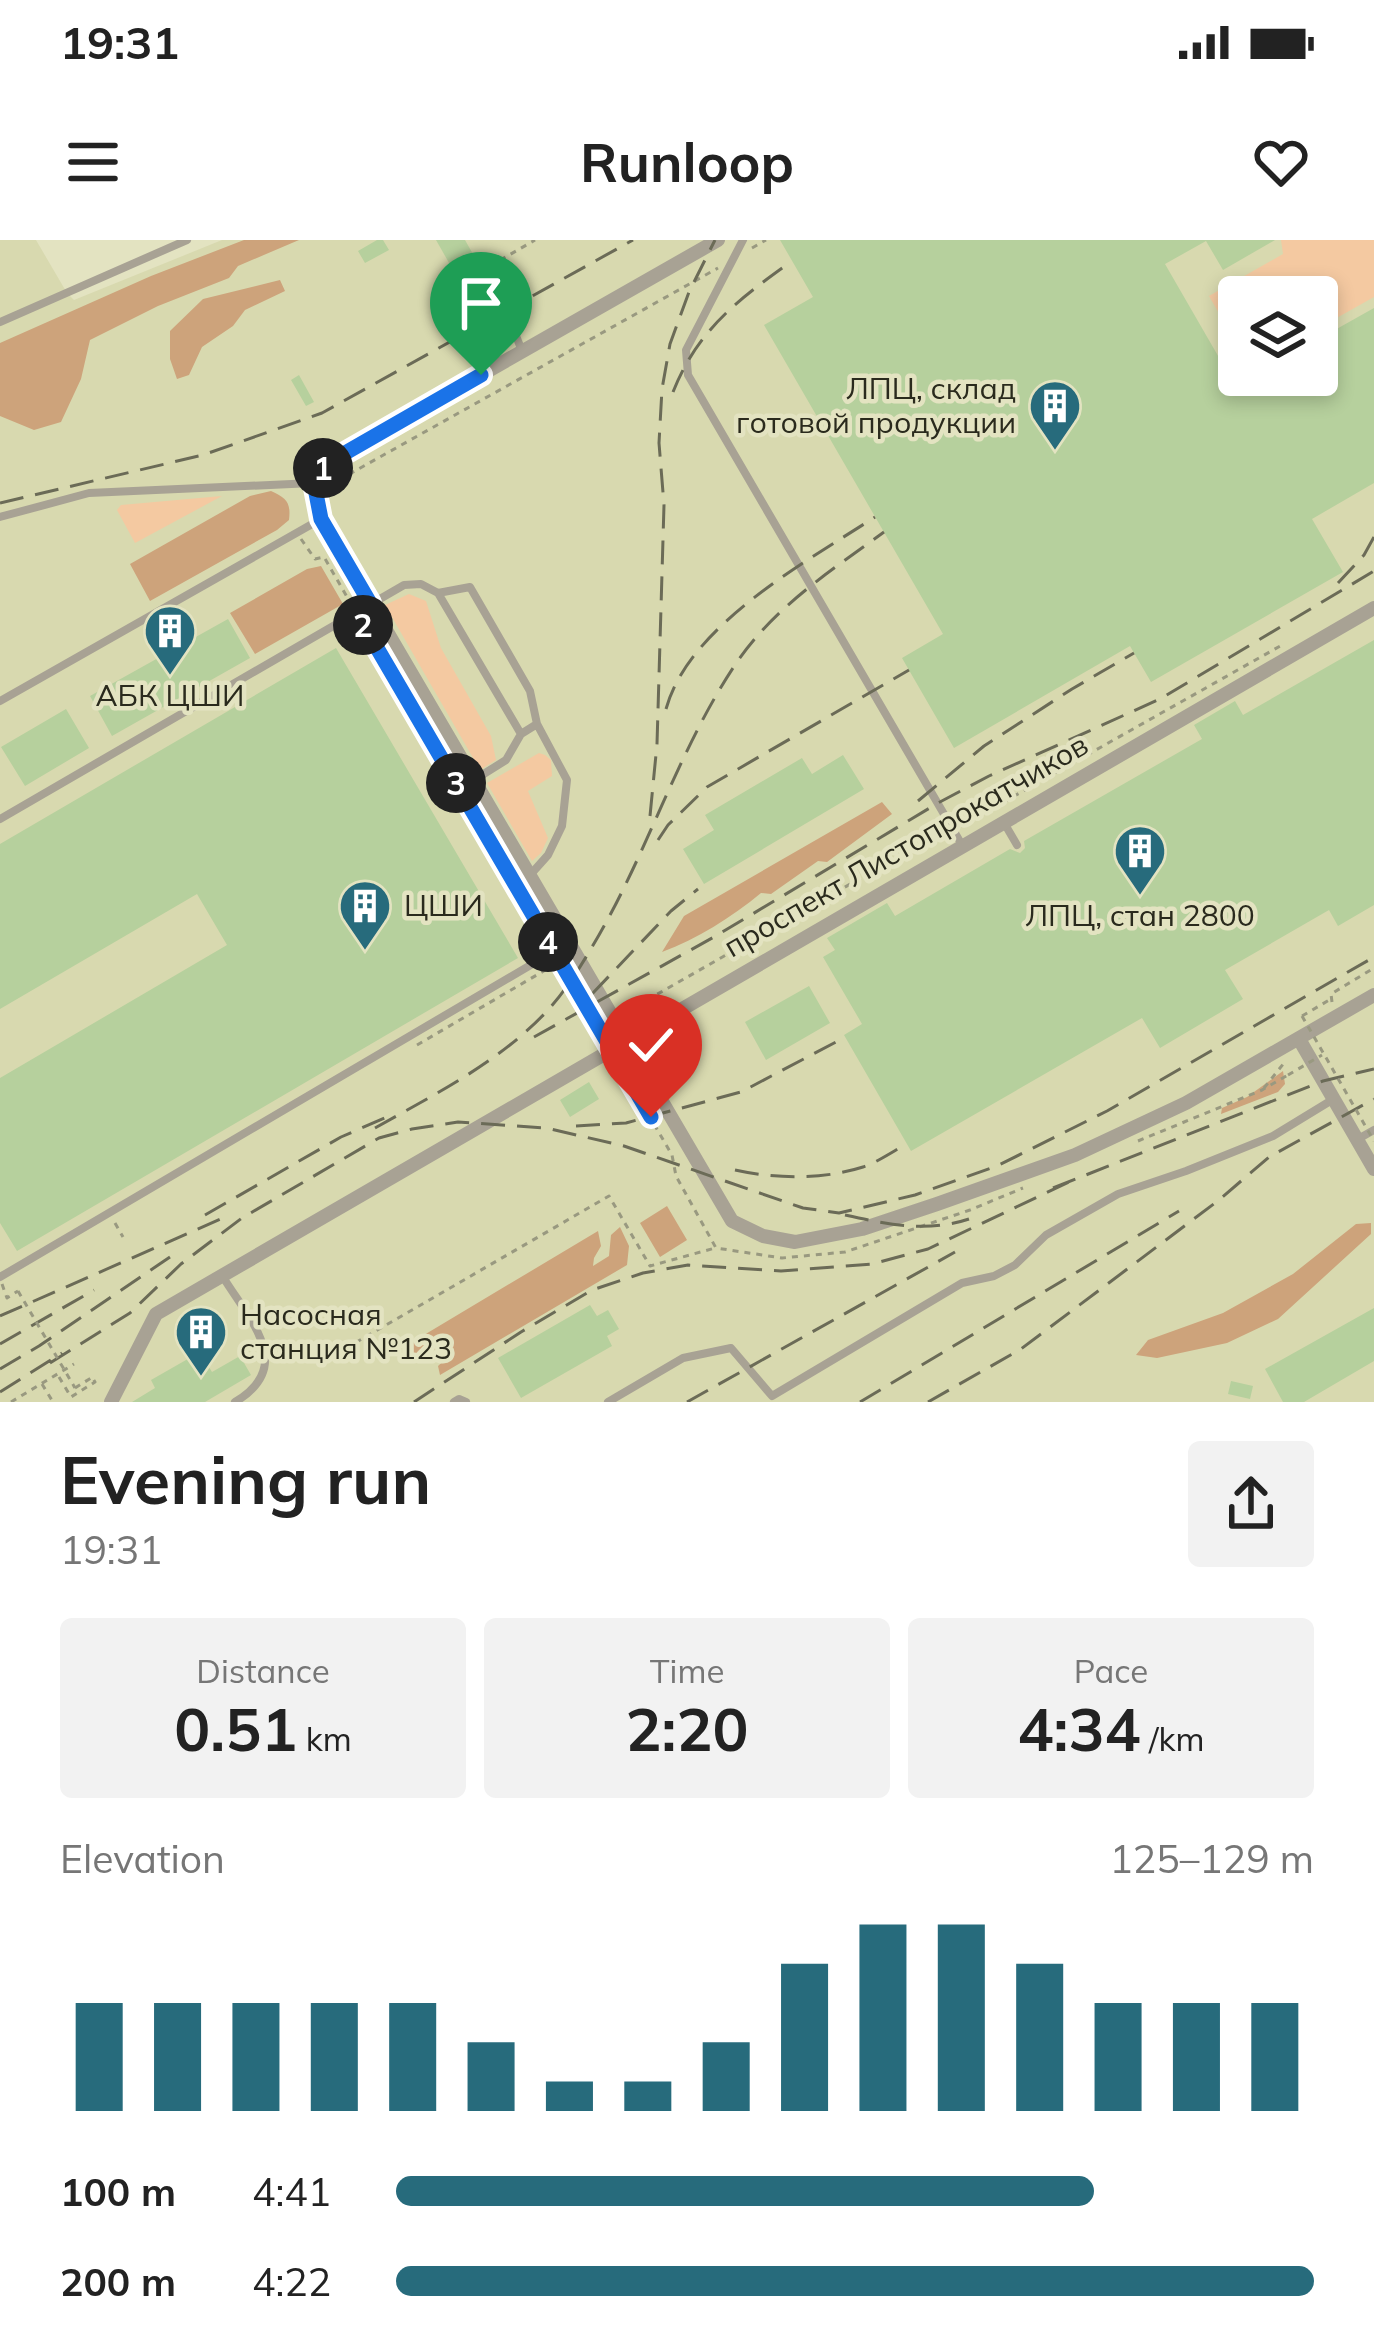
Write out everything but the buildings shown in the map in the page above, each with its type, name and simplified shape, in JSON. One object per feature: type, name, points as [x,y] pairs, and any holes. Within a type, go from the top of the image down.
[{"type":"street","points":[[718,240],[326,464],[315,488],[321,519],[732,1221],[763,1236],[795,1241],[862,1229],[1075,1155],[1301,1043],[1374,995]]},
{"type":"street","name":"проспект Листопрокатчиков","points":[[111,1402],[156,1314],[1374,608]]},
{"type":"street","points":[[1301,1043],[1374,1169]]},
{"type":"lane","points":[[0,322],[188,240]]},
{"type":"lane","points":[[743,240],[686,350],[688,374],[962,844]]},
{"type":"lane","points":[[499,292],[523,351]]},
{"type":"lane","points":[[0,517],[89,494],[315,488]]},
{"type":"lane","points":[[0,701],[321,519]]},
{"type":"lane","points":[[0,819],[404,585],[421,584],[438,593],[521,734]]},
{"type":"lane","points":[[438,593],[470,587],[530,691],[537,724],[567,780],[562,826],[548,855],[530,875]]},
{"type":"lane","points":[[474,780],[506,760],[521,734],[537,724]]},
{"type":"lane","points":[[1003,821],[1017,845]]},
{"type":"lane","points":[[0,1276],[569,942]]},
{"type":"lane","points":[[608,1402],[683,1358],[730,1348],[772,1396],[962,1283],[994,1276],[1015,1265],[1046,1235],[1118,1194],[1273,1136],[1334,1099]]},
{"type":"lane","points":[[1357,1140],[1374,1130]]},
{"type":"lane","points":[[223,1275],[266,1347],[266,1370],[256,1390],[235,1402]]},
{"type":"lane","points":[[454,1402],[466,1402]]},
{"type":"path","points":[[491,279],[485,269],[535,240]]},
{"type":"path","points":[[315,488],[766,240]]},
{"type":"path","points":[[296,533],[315,560],[324,557],[672,1155]]},
{"type":"path","points":[[614,1019],[1294,638]]},
{"type":"path","points":[[1374,968],[1302,1016],[1374,1141]]},
{"type":"path","points":[[1323,1054],[1262,1090],[1301,1043],[1330,1032]]},
{"type":"path","points":[[266,1347],[355,1343],[609,1196],[650,1266],[716,1248]]},
{"type":"path","points":[[114,1222],[123,1237]]},
{"type":"path","points":[[7,1298],[18,1292],[75,1388],[92,1377],[95,1382],[71,1397],[57,1375]]},
{"type":"path","points":[[11,1402],[74,1364]]},
{"type":"path","points":[[42,1384],[53,1402]]},
{"type":"shaded area","points":[[0,240],[36,240],[74,300],[222,240],[1374,240],[1374,1402],[0,1402]]},
{"type":"shaded area","points":[[244,240],[299,240],[238,266],[229,278],[90,340],[81,379],[61,422],[34,430],[0,416],[0,343]]},
{"type":"shaded area","points":[[1281,240],[1374,240],[1374,297],[1338,317],[1338,276],[1244,276],[1283,254]]},
{"type":"shaded area","points":[[280,280],[285,291],[245,310],[233,326],[202,347],[189,375],[177,379],[170,359],[170,331],[203,299]]},
{"type":"shaded area","points":[[1218,291],[1218,312],[1209,296]]},
{"type":"shaded area","points":[[271,491],[287,502],[289,520],[150,601],[130,564],[250,496]]},
{"type":"shaded area","points":[[222,496],[135,543],[117,510],[121,505]]},
{"type":"shaded area","points":[[321,566],[343,604],[255,654],[230,613],[307,569]]},
{"type":"shaded area","points":[[409,594],[426,601],[441,648],[491,736],[496,760],[480,770],[385,605]]},
{"type":"shaded area","points":[[539,753],[551,760],[552,776],[528,791],[548,838],[532,861],[487,783]]},
{"type":"shaded area","points":[[882,802],[892,814],[827,862],[818,861],[771,894],[761,893],[714,927],[662,952],[684,916]]},
{"type":"shaded area","points":[[1283,1071],[1285,1084],[1278,1092],[1221,1114],[1222,1108]]},
{"type":"shaded area","points":[[667,1206],[687,1240],[660,1257],[640,1223]]},
{"type":"shaded area","points":[[1371,1223],[1371,1234],[1278,1319],[1227,1343],[1157,1358],[1136,1355],[1148,1340],[1223,1313],[1293,1274],[1356,1224]]},
{"type":"shaded area","points":[[620,1227],[629,1246],[627,1265],[440,1375],[438,1366],[451,1354],[433,1349],[418,1357],[409,1353],[414,1341],[598,1231],[601,1246],[593,1266],[609,1256],[611,1235]]},
{"type":"railway","points":[[0,503],[203,455],[322,413],[633,240]]},
{"type":"railway","points":[[650,816],[657,744],[664,505],[659,443],[662,389],[670,344],[715,240]]},
{"type":"railway","points":[[673,392],[708,333],[792,261]]},
{"type":"railway","points":[[666,709],[679,678],[724,623],[785,575],[875,517]]},
{"type":"railway","points":[[375,1128],[488,1061],[555,1002],[617,902],[697,730],[735,665],[784,608],[884,532]]},
{"type":"railway","points":[[1338,583],[1374,537]]},
{"type":"railway","points":[[534,1037],[714,937],[938,803],[1160,699],[1374,571]]},
{"type":"railway","points":[[918,801],[984,746],[1134,653]]},
{"type":"railway","points":[[658,840],[707,787],[909,670]]},
{"type":"railway","points":[[592,994],[698,889]]},
{"type":"railway","points":[[50,1363],[130,1313],[181,1264],[242,1218],[379,1138],[458,1122],[546,1128],[624,1146],[803,1208],[839,1213],[915,1195],[997,1166],[1107,1111],[1374,957]]},
{"type":"railway","points":[[576,1126],[626,1123],[741,1092],[836,1042]]},
{"type":"railway","points":[[1053,1188],[1323,1081],[1374,1069]]},
{"type":"railway","points":[[928,1402],[1021,1349],[1269,1157],[1374,1099]]},
{"type":"railway","points":[[205,1215],[341,1137],[389,1116]]},
{"type":"railway","points":[[735,1170],[783,1176],[831,1174],[869,1165],[907,1144]]},
{"type":"railway","points":[[414,1402],[592,1290],[688,1265],[781,1271],[872,1264],[928,1249],[1069,1182]]},
{"type":"railway","points":[[860,1402],[1179,1211]]},
{"type":"railway","points":[[845,1215],[922,1226],[969,1219]]},
{"type":"railway","points":[[0,1316],[225,1217]]},
{"type":"railway","points":[[687,1402],[955,1252]]},
{"type":"railway","points":[[0,1369],[170,1257]]},
{"type":"railway","points":[[0,1344],[94,1290]]},
{"type":"railway","points":[[0,1392],[62,1353]]},
{"type":"place","name":"ЛПЦ, склад готовой продукции","points":[[1055,452]]},
{"type":"place","name":"АБК ЦШИ","points":[[170,677]]},
{"type":"place","name":"ЛПЦ, стан 2800","points":[[1140,897]]},
{"type":"place","name":"ЦШИ","points":[[365,952]]},
{"type":"place","name":"Насосная станция №123","points":[[201,1378]]},
{"type":"route","points":[[481,375],[326,464],[314,483],[321,519],[370,603],[356,612],[651,1117]]}]
